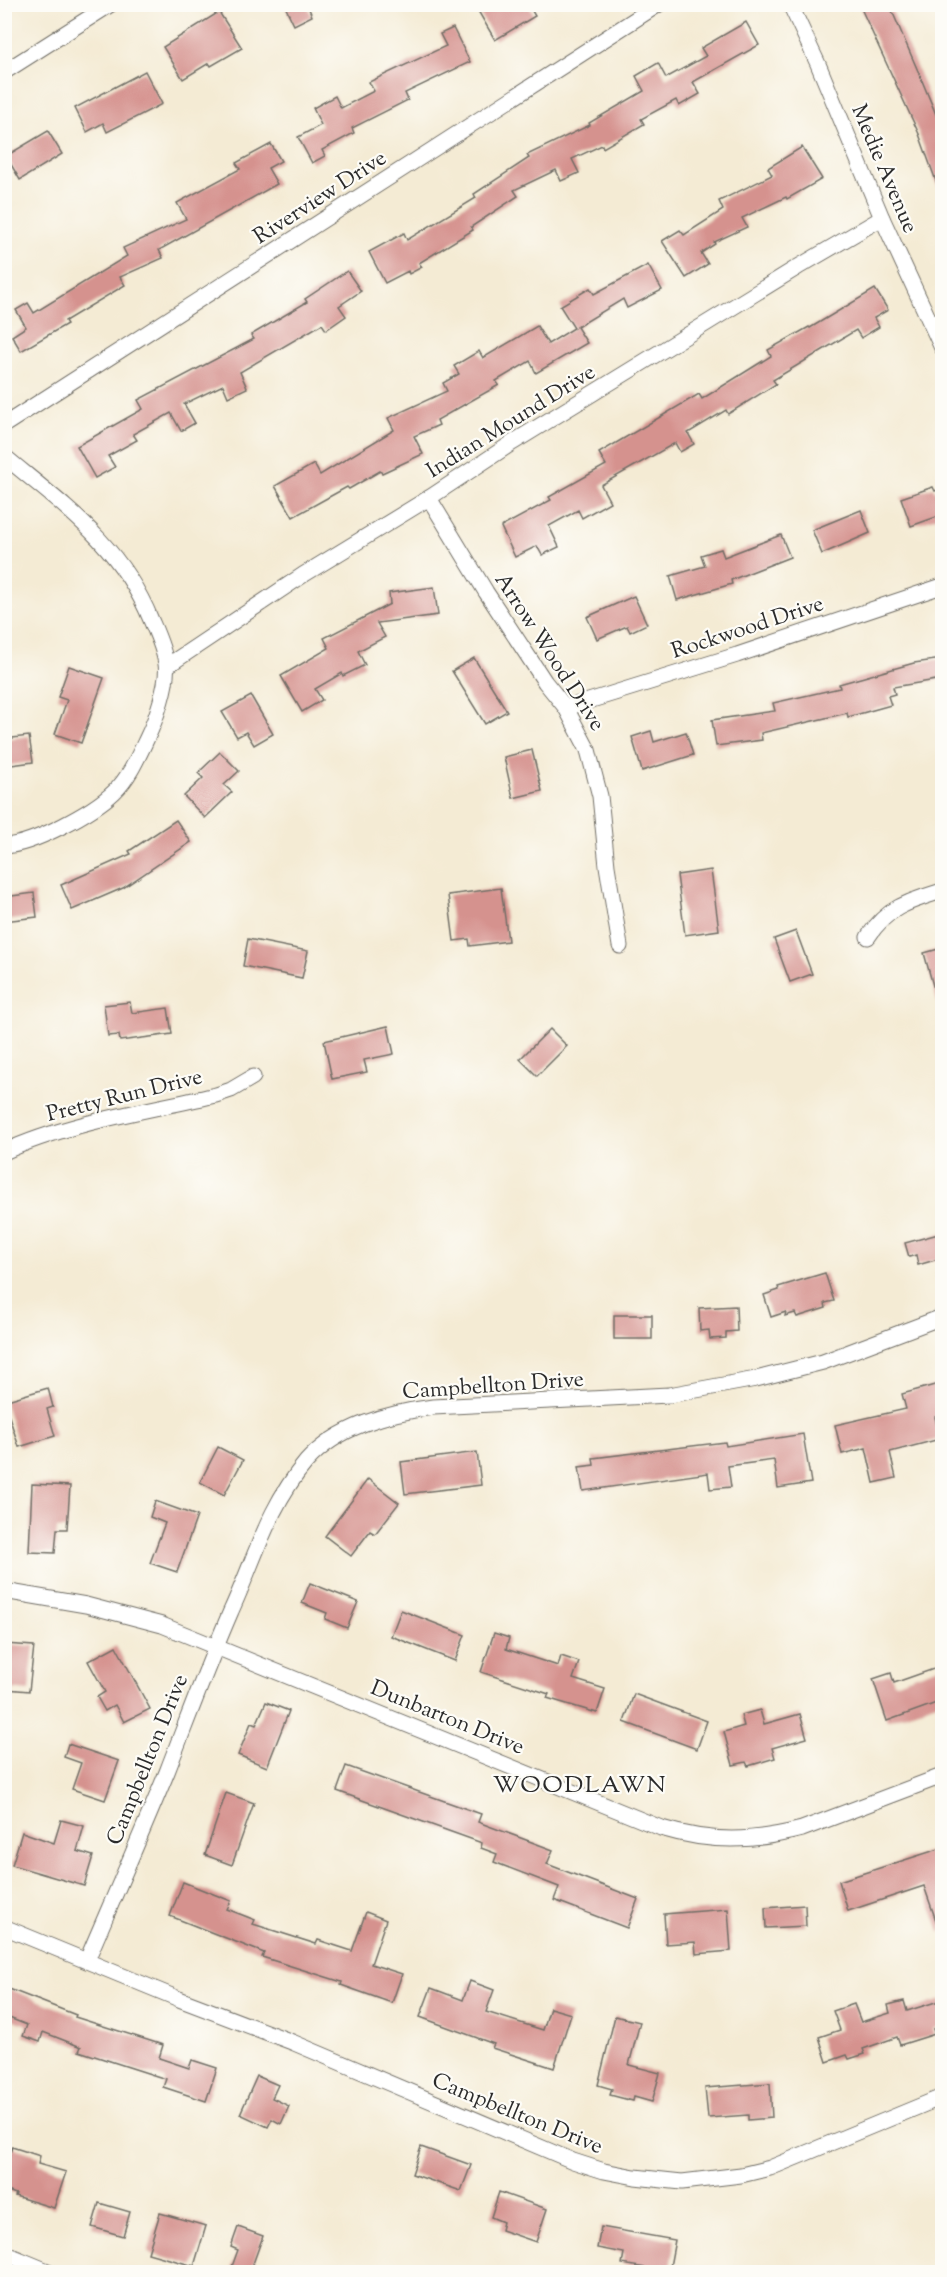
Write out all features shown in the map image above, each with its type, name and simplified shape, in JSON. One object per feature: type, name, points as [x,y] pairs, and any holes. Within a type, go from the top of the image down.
[{"type":"street","points":[[4,72],[111,4]]},
{"type":"street","name":"Riverview Drive","points":[[4,425],[659,4]]},
{"type":"street","name":"Medie Avenue","points":[[790,4],[818,64],[882,218],[942,348]]},
{"type":"street","name":"Indian Mound Drive","points":[[167,666],[303,575],[429,498],[512,443],[882,218]]},
{"type":"street","points":[[4,456],[87,525],[120,562],[147,610],[167,666],[161,701],[151,729],[122,784],[103,802],[70,823],[4,846]]},
{"type":"street","name":"Arrow Wood Drive","points":[[429,498],[486,592],[578,729],[595,772],[600,796],[620,946]]},
{"type":"street","name":"Rockwood Drive","points":[[566,708],[737,655],[942,586]]},
{"type":"street","points":[[868,937],[883,916],[894,908],[942,891]]},
{"type":"street","name":"Pretty Run Drive","points":[[4,1152],[45,1136],[81,1126],[216,1095],[238,1087],[253,1077]]},
{"type":"street","name":"Campbellton Drive","points":[[87,1960],[149,1816],[215,1645],[279,1498],[308,1461],[346,1432],[388,1415],[433,1407],[669,1395],[756,1379],[823,1362],[942,1317]]},
{"type":"street","name":"Dunbarton Drive","points":[[4,1591],[86,1605],[162,1625],[661,1828],[684,1835],[731,1840],[779,1835],[812,1825],[942,1776]]},
{"type":"street","name":"Campbellton Drive","points":[[4,1927],[179,1999],[292,2042],[544,2150],[604,2171],[635,2177],[682,2182],[741,2175],[770,2168],[942,2097]]},
{"type":"street","points":[[4,2253],[50,2272]]},
{"type":"building","points":[[284,4],[307,4],[312,16],[294,25]]},
{"type":"building","points":[[474,4],[528,4],[535,16],[495,40]]},
{"type":"building","points":[[859,4],[889,4],[918,71],[942,129],[941,195],[919,134]]},
{"type":"building","points":[[219,12],[242,48],[211,66],[209,63],[183,79],[163,47]]},
{"type":"building","points":[[746,22],[759,45],[693,82],[700,94],[679,106],[676,100],[641,119],[644,124],[603,148],[602,145],[572,159],[579,173],[561,181],[556,170],[514,190],[518,196],[471,227],[473,230],[419,263],[422,267],[409,274],[408,271],[385,283],[369,252],[404,233],[407,240],[476,198],[474,194],[529,158],[527,155],[590,125],[589,123],[644,91],[636,76],[658,63],[666,78],[706,56],[701,48]]},
{"type":"building","points":[[453,28],[470,62],[405,93],[408,100],[352,128],[354,133],[322,150],[325,156],[312,163],[298,137],[321,125],[313,108],[335,96],[341,108],[374,91],[369,82],[446,46],[440,34]]},
{"type":"building","points":[[145,71],[162,104],[107,132],[103,123],[87,132],[75,108]]},
{"type":"building","points":[[48,131],[62,154],[20,180],[6,156]]},
{"type":"building","points":[[271,144],[281,161],[268,168],[277,184],[159,250],[163,258],[120,277],[125,285],[65,321],[67,324],[21,351],[12,336],[26,327],[16,310],[28,303],[34,313],[127,256],[123,248],[186,219],[177,203],[240,169],[236,163]]},
{"type":"building","points":[[802,147],[822,179],[787,199],[786,197],[742,218],[747,227],[714,242],[715,244],[701,253],[708,264],[686,278],[662,241],[680,230],[684,235],[723,210],[719,201],[772,175],[768,168]]},
{"type":"building","points":[[648,265],[662,290],[627,308],[623,299],[577,327],[587,343],[536,373],[530,361],[496,381],[499,385],[437,420],[439,425],[414,436],[423,454],[382,473],[380,471],[293,517],[275,486],[314,464],[320,475],[394,430],[388,418],[447,391],[443,383],[459,374],[454,366],[479,351],[483,358],[537,326],[548,344],[574,328],[560,306],[590,288],[594,294]]},
{"type":"building","points":[[347,271],[361,291],[339,306],[346,316],[326,330],[322,324],[240,372],[247,388],[228,397],[223,385],[184,404],[195,423],[181,431],[171,413],[133,434],[137,440],[108,456],[115,467],[95,478],[77,446],[143,409],[138,400],[254,339],[251,335],[307,302],[305,299]]},
{"type":"building","points":[[875,289],[888,310],[874,318],[879,327],[861,338],[856,330],[773,380],[776,384],[728,414],[726,410],[688,433],[694,444],[680,452],[675,443],[601,485],[610,502],[582,518],[578,510],[549,526],[559,547],[542,555],[537,546],[515,557],[501,527],[551,500],[549,497],[606,465],[599,453],[699,394],[702,399],[771,356],[768,350]]},
{"type":"building","points":[[933,487],[935,491],[942,488],[942,515],[911,526],[901,498]]},
{"type":"building","points":[[861,510],[870,533],[822,554],[812,530]]},
{"type":"building","points":[[781,535],[790,557],[731,580],[732,584],[677,600],[670,576],[705,566],[701,555],[721,549],[724,557]]},
{"type":"building","points":[[434,587],[438,615],[377,623],[385,637],[358,651],[365,665],[343,676],[342,673],[315,689],[322,700],[302,712],[281,676],[329,648],[324,638],[390,604],[389,593]]},
{"type":"building","points":[[634,596],[647,624],[630,632],[627,626],[597,639],[587,617]]},
{"type":"building","points":[[474,658],[507,711],[485,724],[452,671]]},
{"type":"building","points":[[942,659],[942,679],[893,687],[895,694],[888,696],[891,705],[848,717],[847,713],[761,733],[762,740],[716,746],[712,720],[775,711],[773,703],[840,688],[839,684],[914,663]]},
{"type":"building","points":[[69,666],[104,678],[81,743],[55,734],[67,700],[58,697]]},
{"type":"building","points":[[251,696],[273,734],[254,745],[246,732],[237,737],[222,712]]},
{"type":"building","points":[[651,731],[654,742],[686,732],[693,755],[642,771],[632,737]]},
{"type":"building","points":[[29,736],[33,762],[4,766],[4,739]]},
{"type":"building","points":[[532,750],[542,791],[513,798],[504,757]]},
{"type":"building","points":[[220,752],[239,771],[224,785],[232,792],[205,818],[184,796],[203,778],[198,773]]},
{"type":"building","points":[[176,820],[191,842],[123,888],[72,910],[61,885],[131,854],[129,851]]},
{"type":"building","points":[[711,870],[719,930],[685,935],[677,875]]},
{"type":"building","points":[[501,888],[508,941],[470,946],[469,939],[454,941],[448,895]]},
{"type":"building","points":[[34,893],[37,917],[4,921],[4,897]]},
{"type":"building","points":[[796,931],[812,974],[790,982],[774,939]]},
{"type":"building","points":[[248,939],[308,951],[302,978],[243,966]]},
{"type":"building","points":[[942,948],[942,1004],[938,1004],[924,953]]},
{"type":"building","points":[[130,1002],[132,1013],[168,1008],[172,1034],[120,1041],[119,1035],[108,1036],[104,1005]]},
{"type":"building","points":[[388,1026],[394,1054],[364,1060],[367,1072],[332,1079],[324,1041]]},
{"type":"building","points":[[550,1029],[567,1046],[537,1076],[520,1059]]},
{"type":"building","points":[[942,1233],[942,1258],[918,1265],[916,1255],[909,1257],[905,1243]]},
{"type":"building","points":[[825,1273],[834,1301],[825,1303],[826,1308],[797,1317],[795,1313],[785,1316],[786,1312],[771,1317],[764,1295],[779,1290],[778,1287]]},
{"type":"building","points":[[736,1306],[737,1331],[726,1332],[726,1338],[710,1339],[709,1330],[700,1331],[699,1308]]},
{"type":"building","points":[[614,1315],[652,1315],[652,1339],[614,1339]]},
{"type":"building","points":[[942,1383],[942,1415],[935,1417],[940,1439],[890,1452],[896,1478],[874,1483],[866,1448],[842,1454],[835,1425],[906,1409],[902,1394]]},
{"type":"building","points":[[48,1388],[53,1407],[47,1409],[55,1436],[19,1447],[4,1401]]},
{"type":"building","points":[[803,1434],[811,1483],[778,1488],[774,1460],[728,1466],[731,1487],[710,1489],[708,1473],[583,1491],[579,1467],[594,1465],[593,1458],[725,1442],[726,1446]]},
{"type":"building","points":[[218,1447],[243,1460],[224,1495],[200,1482]]},
{"type":"building","points":[[477,1452],[481,1485],[405,1494],[401,1462]]},
{"type":"building","points":[[368,1479],[399,1503],[375,1534],[370,1531],[351,1556],[325,1536]]},
{"type":"building","points":[[32,1484],[70,1486],[67,1529],[57,1529],[55,1553],[29,1552]]},
{"type":"building","points":[[155,1501],[197,1516],[177,1572],[150,1563],[165,1523],[150,1517]]},
{"type":"building","points":[[310,1583],[358,1602],[347,1628],[325,1619],[327,1613],[302,1603]]},
{"type":"building","points":[[401,1610],[465,1635],[455,1661],[391,1636]]},
{"type":"building","points":[[494,1633],[509,1638],[506,1649],[558,1666],[561,1656],[579,1662],[573,1679],[605,1689],[597,1713],[547,1698],[549,1694],[481,1672]]},
{"type":"building","points":[[4,1644],[34,1646],[29,1691],[7,1689],[9,1674],[4,1673]]},
{"type":"building","points":[[116,1646],[150,1709],[124,1722],[115,1705],[105,1711],[97,1697],[105,1692],[88,1661]]},
{"type":"building","points":[[942,1666],[942,1701],[887,1721],[873,1679],[891,1673],[894,1683]]},
{"type":"building","points":[[634,1694],[707,1721],[697,1749],[624,1722]]},
{"type":"building","points":[[266,1702],[289,1711],[267,1767],[238,1755],[251,1723],[256,1725]]},
{"type":"building","points":[[760,1710],[764,1724],[800,1714],[807,1738],[772,1748],[775,1758],[748,1766],[746,1762],[733,1765],[724,1732],[744,1726],[741,1715]]},
{"type":"building","points":[[68,1744],[119,1761],[105,1800],[72,1789],[81,1763],[64,1757]]},
{"type":"building","points":[[346,1766],[481,1814],[478,1822],[553,1850],[547,1864],[638,1899],[627,1928],[554,1900],[559,1887],[494,1862],[497,1854],[481,1848],[482,1843],[337,1791]]},
{"type":"building","points":[[226,1793],[254,1803],[232,1865],[205,1855]]},
{"type":"building","points":[[61,1820],[84,1826],[77,1851],[93,1856],[84,1886],[12,1865],[22,1832],[54,1843]]},
{"type":"building","points":[[942,1848],[942,1932],[940,1932],[924,1886],[848,1911],[839,1881]]},
{"type":"building","points":[[183,1882],[231,1901],[227,1909],[255,1920],[253,1924],[316,1944],[318,1940],[352,1951],[366,1912],[386,1920],[371,1964],[402,1974],[392,2003],[341,1985],[342,1982],[262,1957],[264,1953],[170,1916]]},
{"type":"building","points":[[805,1905],[806,1926],[766,1928],[765,1908]]},
{"type":"building","points":[[728,1909],[731,1951],[696,1954],[695,1942],[666,1944],[664,1914]]},
{"type":"building","points":[[470,1981],[494,1990],[486,2012],[543,2030],[550,2008],[571,2014],[554,2068],[492,2048],[494,2044],[420,2017],[431,1988],[463,2000]]},
{"type":"building","points":[[4,1987],[76,2015],[75,2017],[163,2045],[159,2058],[189,2068],[192,2060],[217,2068],[206,2101],[163,2087],[166,2079],[79,2051],[81,2047],[43,2032],[40,2042],[23,2036],[27,2025],[4,2016]]},
{"type":"building","points":[[942,2000],[942,2026],[933,2029],[935,2034],[900,2045],[897,2037],[863,2049],[865,2054],[849,2059],[847,2055],[827,2062],[819,2037],[840,2030],[833,2011],[854,2004],[861,2022],[890,2013],[888,2005],[904,2001],[907,2011]]},
{"type":"building","points":[[615,2016],[640,2022],[629,2065],[660,2073],[652,2102],[634,2097],[633,2101],[610,2095],[612,2089],[598,2085]]},
{"type":"building","points":[[257,2076],[278,2085],[272,2098],[289,2106],[281,2124],[272,2119],[268,2127],[240,2114]]},
{"type":"building","points":[[770,2083],[772,2118],[748,2120],[748,2115],[708,2118],[705,2088]]},
{"type":"building","points":[[12,2147],[40,2156],[38,2164],[66,2172],[54,2208],[15,2196],[16,2194],[4,2190],[4,2172]]},
{"type":"building","points":[[421,2147],[471,2165],[461,2191],[412,2174]]},
{"type":"building","points":[[499,2192],[547,2209],[536,2242],[501,2230],[503,2222],[491,2217]]},
{"type":"building","points":[[99,2203],[130,2212],[123,2236],[92,2227]]},
{"type":"building","points":[[160,2213],[206,2226],[194,2266],[148,2253]]},
{"type":"building","points":[[238,2227],[263,2236],[250,2272],[230,2272],[238,2250],[231,2247]]},
{"type":"building","points":[[601,2227],[675,2240],[669,2272],[622,2264],[624,2253],[597,2248]]},
{"type":"district","name":"WOODLAWN","points":[[580,1784]]}]
